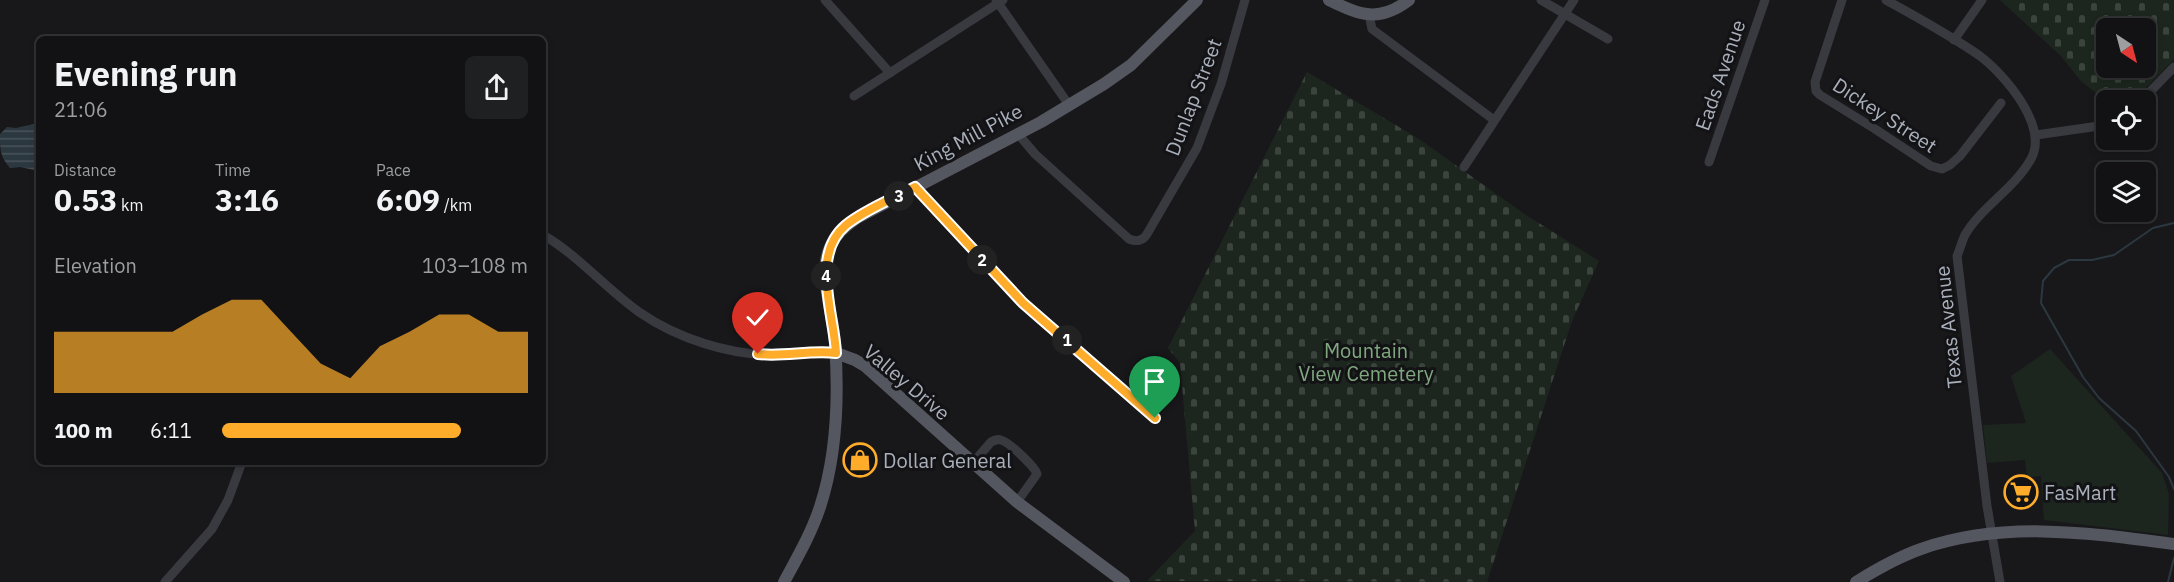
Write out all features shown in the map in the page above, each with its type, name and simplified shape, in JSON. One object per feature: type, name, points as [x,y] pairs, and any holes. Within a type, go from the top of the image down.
[{"type":"main road","name":"King Mill Pike","points":[[784,582],[819,510],[831,463],[836,412],[836,353],[826,273],[829,248],[833,239],[847,225],[1018,134],[1104,84],[1131,65],[1197,0]]},
{"type":"main road","points":[[1329,0],[1354,12],[1369,15],[1386,13],[1409,0]]},
{"type":"main road","name":"Valley Drive","points":[[836,353],[865,366],[1017,502],[1124,582]]},
{"type":"main road","points":[[1856,582],[1892,561],[1921,549],[1991,533],[2075,532],[2170,543]]},
{"type":"street","points":[[825,0],[890,73]]},
{"type":"street","name":"Dunlap Street","points":[[1018,134],[1035,154],[1129,239],[1141,240],[1147,234],[1197,148],[1221,84],[1245,0]]},
{"type":"street","points":[[1541,0],[1608,39]]},
{"type":"street","points":[[1464,167],[1574,0]]},
{"type":"street","name":"Eads Avenue","points":[[1709,162],[1765,0]]},
{"type":"street","name":"Dickey Street","points":[[1842,0],[1815,82],[1816,91],[1820,95],[1931,166],[1942,169],[1960,156],[2001,103]]},
{"type":"street","points":[[1886,0],[1981,57],[2005,80],[2029,115],[2036,135],[2096,126]]},
{"type":"street","points":[[1954,40],[1982,0]]},
{"type":"street","points":[[854,96],[999,1],[1069,105]]},
{"type":"street","points":[[1369,15],[1372,30],[1494,120]]},
{"type":"street","points":[[2152,90],[2174,67]]},
{"type":"street","name":"Texas Avenue","points":[[2000,582],[1991,533],[1957,256],[1967,233],[2031,160],[2036,135]]},
{"type":"street","points":[[915,187],[1023,303],[1155,418]]},
{"type":"street","name":"Valley Drive","points":[[546,237],[566,250],[640,313],[678,334],[721,348],[774,356],[823,351],[836,353]]},
{"type":"street","points":[[972,464],[991,442],[1004,441],[1033,466],[1037,474],[1017,502]]},
{"type":"street","points":[[165,582],[212,529],[228,500],[241,465]]},
{"type":"green space","points":[[2000,0],[2174,0],[2174,59],[2156,77],[2156,18],[2096,18],[2096,78],[2155,78],[2144,90],[2096,90],[2096,93],[2081,81],[2061,56]]},
{"type":"green space","name":"Mountain View Cemetery","points":[[1307,72],[1419,139],[1523,213],[1599,261],[1572,321],[1487,582],[1147,581],[1195,531],[1180,363],[1168,348]]},
{"type":"green space","points":[[2050,349],[2162,473],[2169,494],[2168,535],[2044,520],[2041,476],[2027,477],[2025,460],[1987,463],[1983,425],[2026,423],[2011,376]]},
{"type":"shaded area","points":[[36,121],[36,170],[20,167],[10,168],[1,152],[0,134],[7,127],[16,128],[34,124]]},
{"type":"waterway","points":[[2174,223],[2153,228],[2114,255],[2092,260],[2069,260],[2054,268],[2043,281],[2041,303],[2083,377],[2099,398],[2136,431],[2169,477],[2174,489]]},
{"type":"waterway","points":[[2168,582],[2174,558]]},
{"type":"place","name":"Dollar General","points":[[860,460]]},
{"type":"place","name":"FasMart","points":[[2021,492]]},
{"type":"route","points":[[758,354],[774,356],[823,351],[836,353],[826,273],[826,262],[833,239],[857,218],[915,187],[1023,303],[1080,350],[1155,418]]}]
